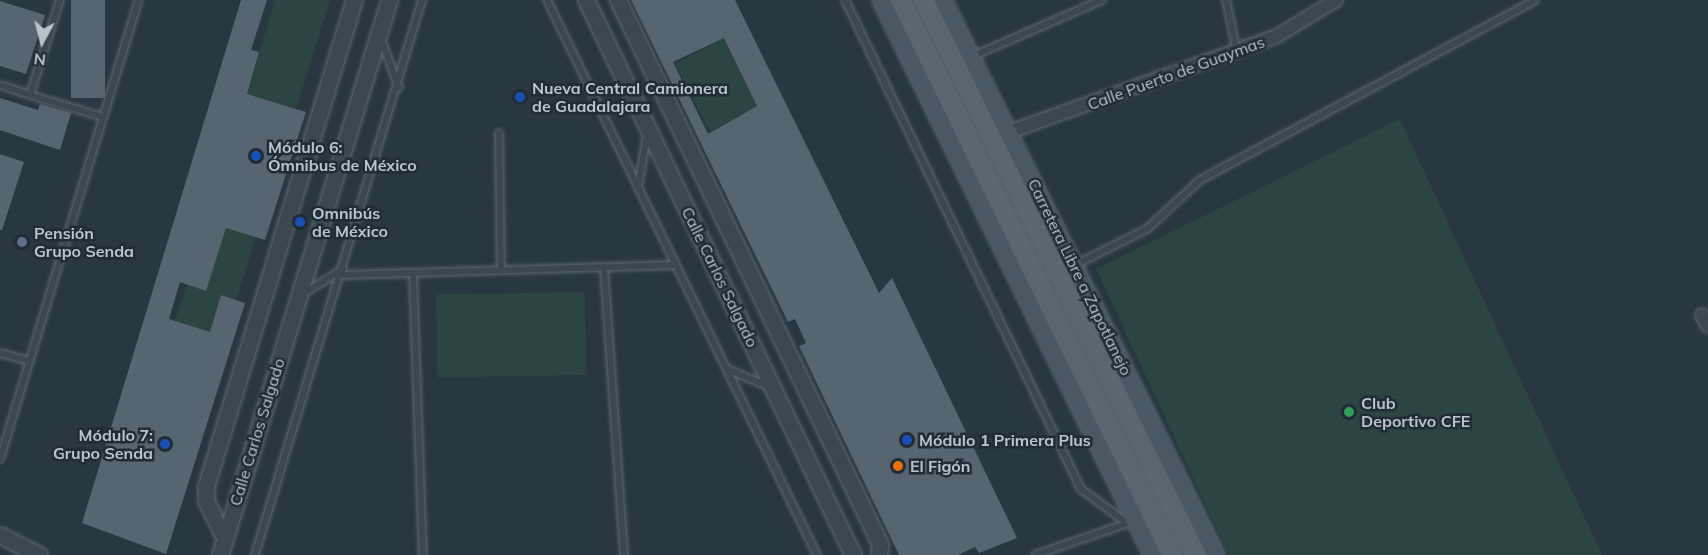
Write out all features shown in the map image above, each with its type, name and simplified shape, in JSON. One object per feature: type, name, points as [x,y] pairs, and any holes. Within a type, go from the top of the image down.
[{"type":"main road","points":[[882,0],[1131,522],[1152,555]]},
{"type":"main road","points":[[901,0],[1173,555]]},
{"type":"main road","name":"Carretera Libre a Zapotlanejo","points":[[924,0],[1195,555]]},
{"type":"main road","name":"Carretera Libre a Zapotlanejo","points":[[943,0],[1216,555]]},
{"type":"street","points":[[225,539],[206,501],[206,486],[354,0]]},
{"type":"street","name":"Calle Carlos Salgado","points":[[220,555],[389,0]]},
{"type":"street","name":"Calle Carlos Salgado","points":[[586,0],[853,555]]},
{"type":"street","points":[[618,0],[880,544],[879,555]]},
{"type":"street","name":"Calle Puerto de Guaymas","points":[[1009,132],[1238,52],[1313,18],[1336,0]]},
{"type":"street","points":[[0,535],[39,555]]},
{"type":"lane","points":[[30,95],[60,0]]},
{"type":"lane","points":[[0,459],[139,0]]},
{"type":"lane","points":[[255,555],[399,88],[422,0]]},
{"type":"lane","points":[[547,0],[817,555]]},
{"type":"lane","points":[[845,0],[1081,489],[1131,522]]},
{"type":"lane","points":[[970,57],[1102,0]]},
{"type":"lane","points":[[1226,0],[1238,52]]},
{"type":"lane","points":[[1075,265],[1147,229],[1200,180],[1534,0]]},
{"type":"lane","points":[[379,33],[399,88]]},
{"type":"lane","points":[[0,85],[103,117]]},
{"type":"lane","points":[[638,187],[648,128]]},
{"type":"lane","points":[[499,133],[501,270]]},
{"type":"lane","points":[[299,297],[342,272],[412,273],[676,265]]},
{"type":"lane","points":[[604,268],[624,555]]},
{"type":"lane","points":[[412,273],[423,555]]},
{"type":"lane","points":[[0,353],[30,361]]},
{"type":"lane","points":[[727,369],[773,388]]},
{"type":"lane","points":[[1035,555],[1131,522]]},
{"type":"green space","points":[[275,0],[330,0],[296,109],[247,94]]},
{"type":"green space","points":[[724,38],[760,105],[710,131],[675,64]]},
{"type":"green space","name":"Club Deportivo CFE","points":[[1400,119],[1602,555],[1229,555],[1096,269]]},
{"type":"green space","points":[[207,222],[256,237],[236,300],[222,295],[224,336],[175,321]]},
{"type":"green space","points":[[585,292],[586,375],[437,378],[436,295]]},
{"type":"building","points":[[71,0],[105,0],[105,98],[71,98]]},
{"type":"building","points":[[241,0],[267,0],[251,50],[259,52],[247,94],[306,112],[265,240],[226,228],[206,291],[180,282],[169,319],[210,332],[221,295],[245,303],[166,554],[82,523]]},
{"type":"building","points":[[631,0],[735,0],[879,293],[892,278],[1017,538],[979,553],[975,547],[958,555],[899,555],[799,346],[806,343],[795,319],[788,322]],"holes":[[[724,38],[757,106],[708,134],[673,62]]]},
{"type":"building","points":[[0,1],[45,15],[26,74],[0,66]]},
{"type":"building","points":[[0,98],[38,110],[40,104],[71,113],[60,150],[0,130]]},
{"type":"building","points":[[0,154],[24,162],[2,230],[0,230]]},
{"type":"place","name":"Nueva Central Camionera de Guadalajara","points":[[520,97]]},
{"type":"place","name":"Módulo 6: Ómnibus de México","points":[[256,156]]},
{"type":"place","name":"Omnibús de México","points":[[300,222]]},
{"type":"place","name":"Pensión Grupo Senda","points":[[22,242]]},
{"type":"place","name":"Club Deportivo CFE","points":[[1349,412]]},
{"type":"place","name":"Módulo 1 Primera Plus","points":[[907,440]]},
{"type":"place","name":"Módulo 7: Grupo Senda","points":[[165,444]]},
{"type":"place","name":"El Figón","points":[[898,466]]}]
